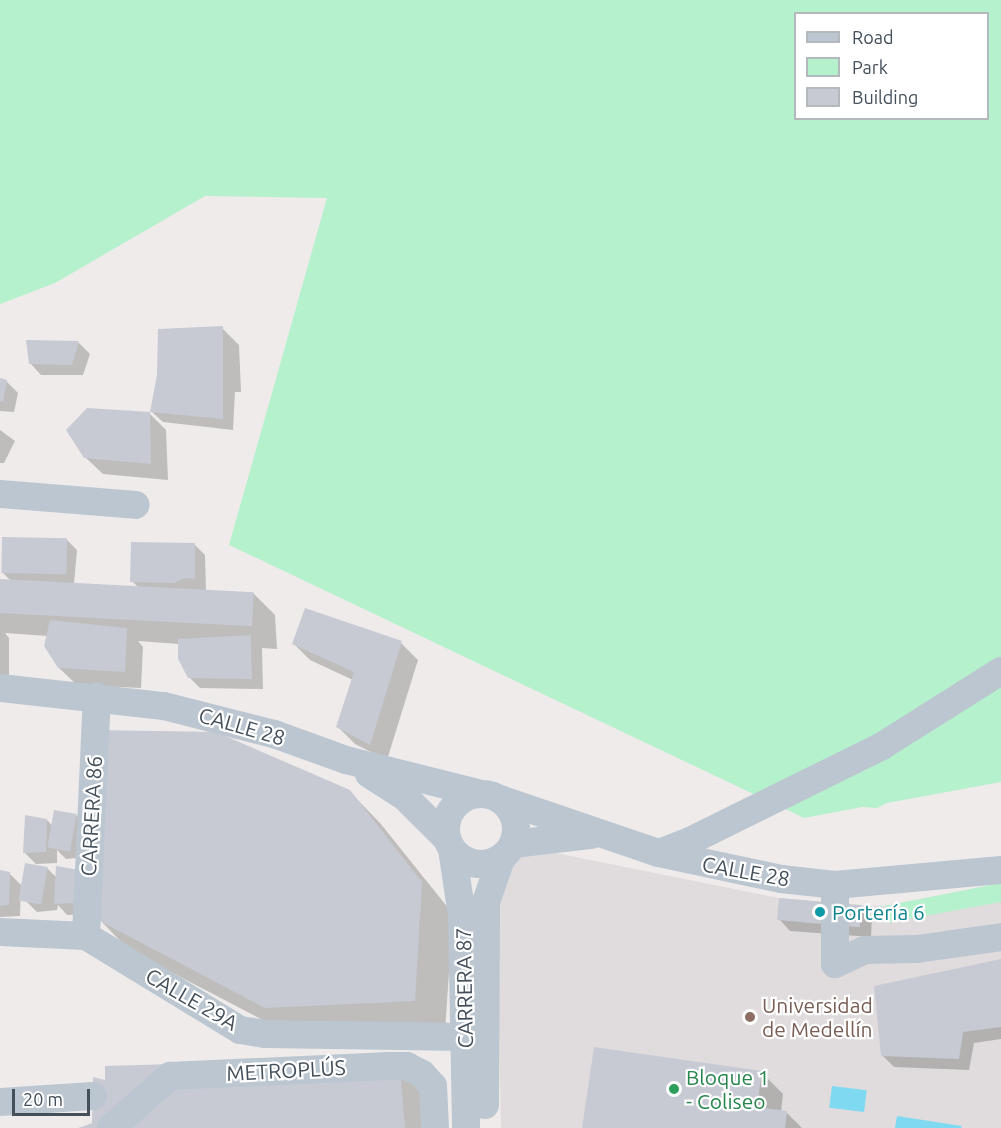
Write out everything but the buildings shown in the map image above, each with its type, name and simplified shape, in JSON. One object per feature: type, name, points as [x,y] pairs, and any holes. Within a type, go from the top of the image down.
[{"type":"street","points":[[0,494],[136,505]]},
{"type":"street","points":[[659,853],[690,841],[882,746],[1001,671]]},
{"type":"street","name":"CALLE 28","points":[[0,688],[97,696],[164,706],[214,717],[346,760],[489,796],[659,853],[781,879],[835,885],[988,872]]},
{"type":"street","name":"CARRERA 86","points":[[86,936],[97,696]]},
{"type":"street","points":[[346,760],[405,797],[469,862],[491,863],[507,851],[582,834],[610,836]]},
{"type":"street","points":[[449,844],[447,819],[451,809],[467,796],[489,796],[513,814],[516,834],[507,851]]},
{"type":"street","name":"CARRERA 87","points":[[449,844],[462,916],[466,1128]]},
{"type":"street","name":"CARRERA 87","points":[[485,1128],[486,902],[507,851]]},
{"type":"street","points":[[988,872],[1001,859]]},
{"type":"street","points":[[835,885],[835,964],[865,950],[918,949],[1001,937]]},
{"type":"street","name":"CALLE 29A","points":[[0,933],[86,936],[240,1030],[266,1034],[464,1038]]},
{"type":"street","name":"METROPLÚS","points":[[111,1128],[170,1076],[407,1066],[422,1074],[433,1086],[435,1128]]},
{"type":"street","points":[[0,1102],[93,1096]]},
{"type":"shaded area","name":"Universidad de Medellín","points":[[536,849],[779,898],[862,905],[885,906],[1001,883],[1001,1128],[501,1128],[496,903],[506,863]]},
{"type":"green space","points":[[0,0],[1001,0],[1001,782],[887,803],[877,808],[862,807],[804,818],[229,545],[327,198],[205,196],[55,283],[0,304]]},
{"type":"green space","points":[[1001,883],[1001,902],[886,923],[885,906]]},
{"type":"water","points":[[832,1086],[867,1090],[864,1112],[829,1108]]},
{"type":"water","points":[[897,1116],[962,1126],[961,1128],[895,1128]]},
{"type":"place","name":"Portería 6","points":[[820,912]]},
{"type":"place","name":"Universidad de Medellín","points":[[750,1017]]},
{"type":"place","name":"Bloque 1 - Coliseo","points":[[674,1089]]}]
